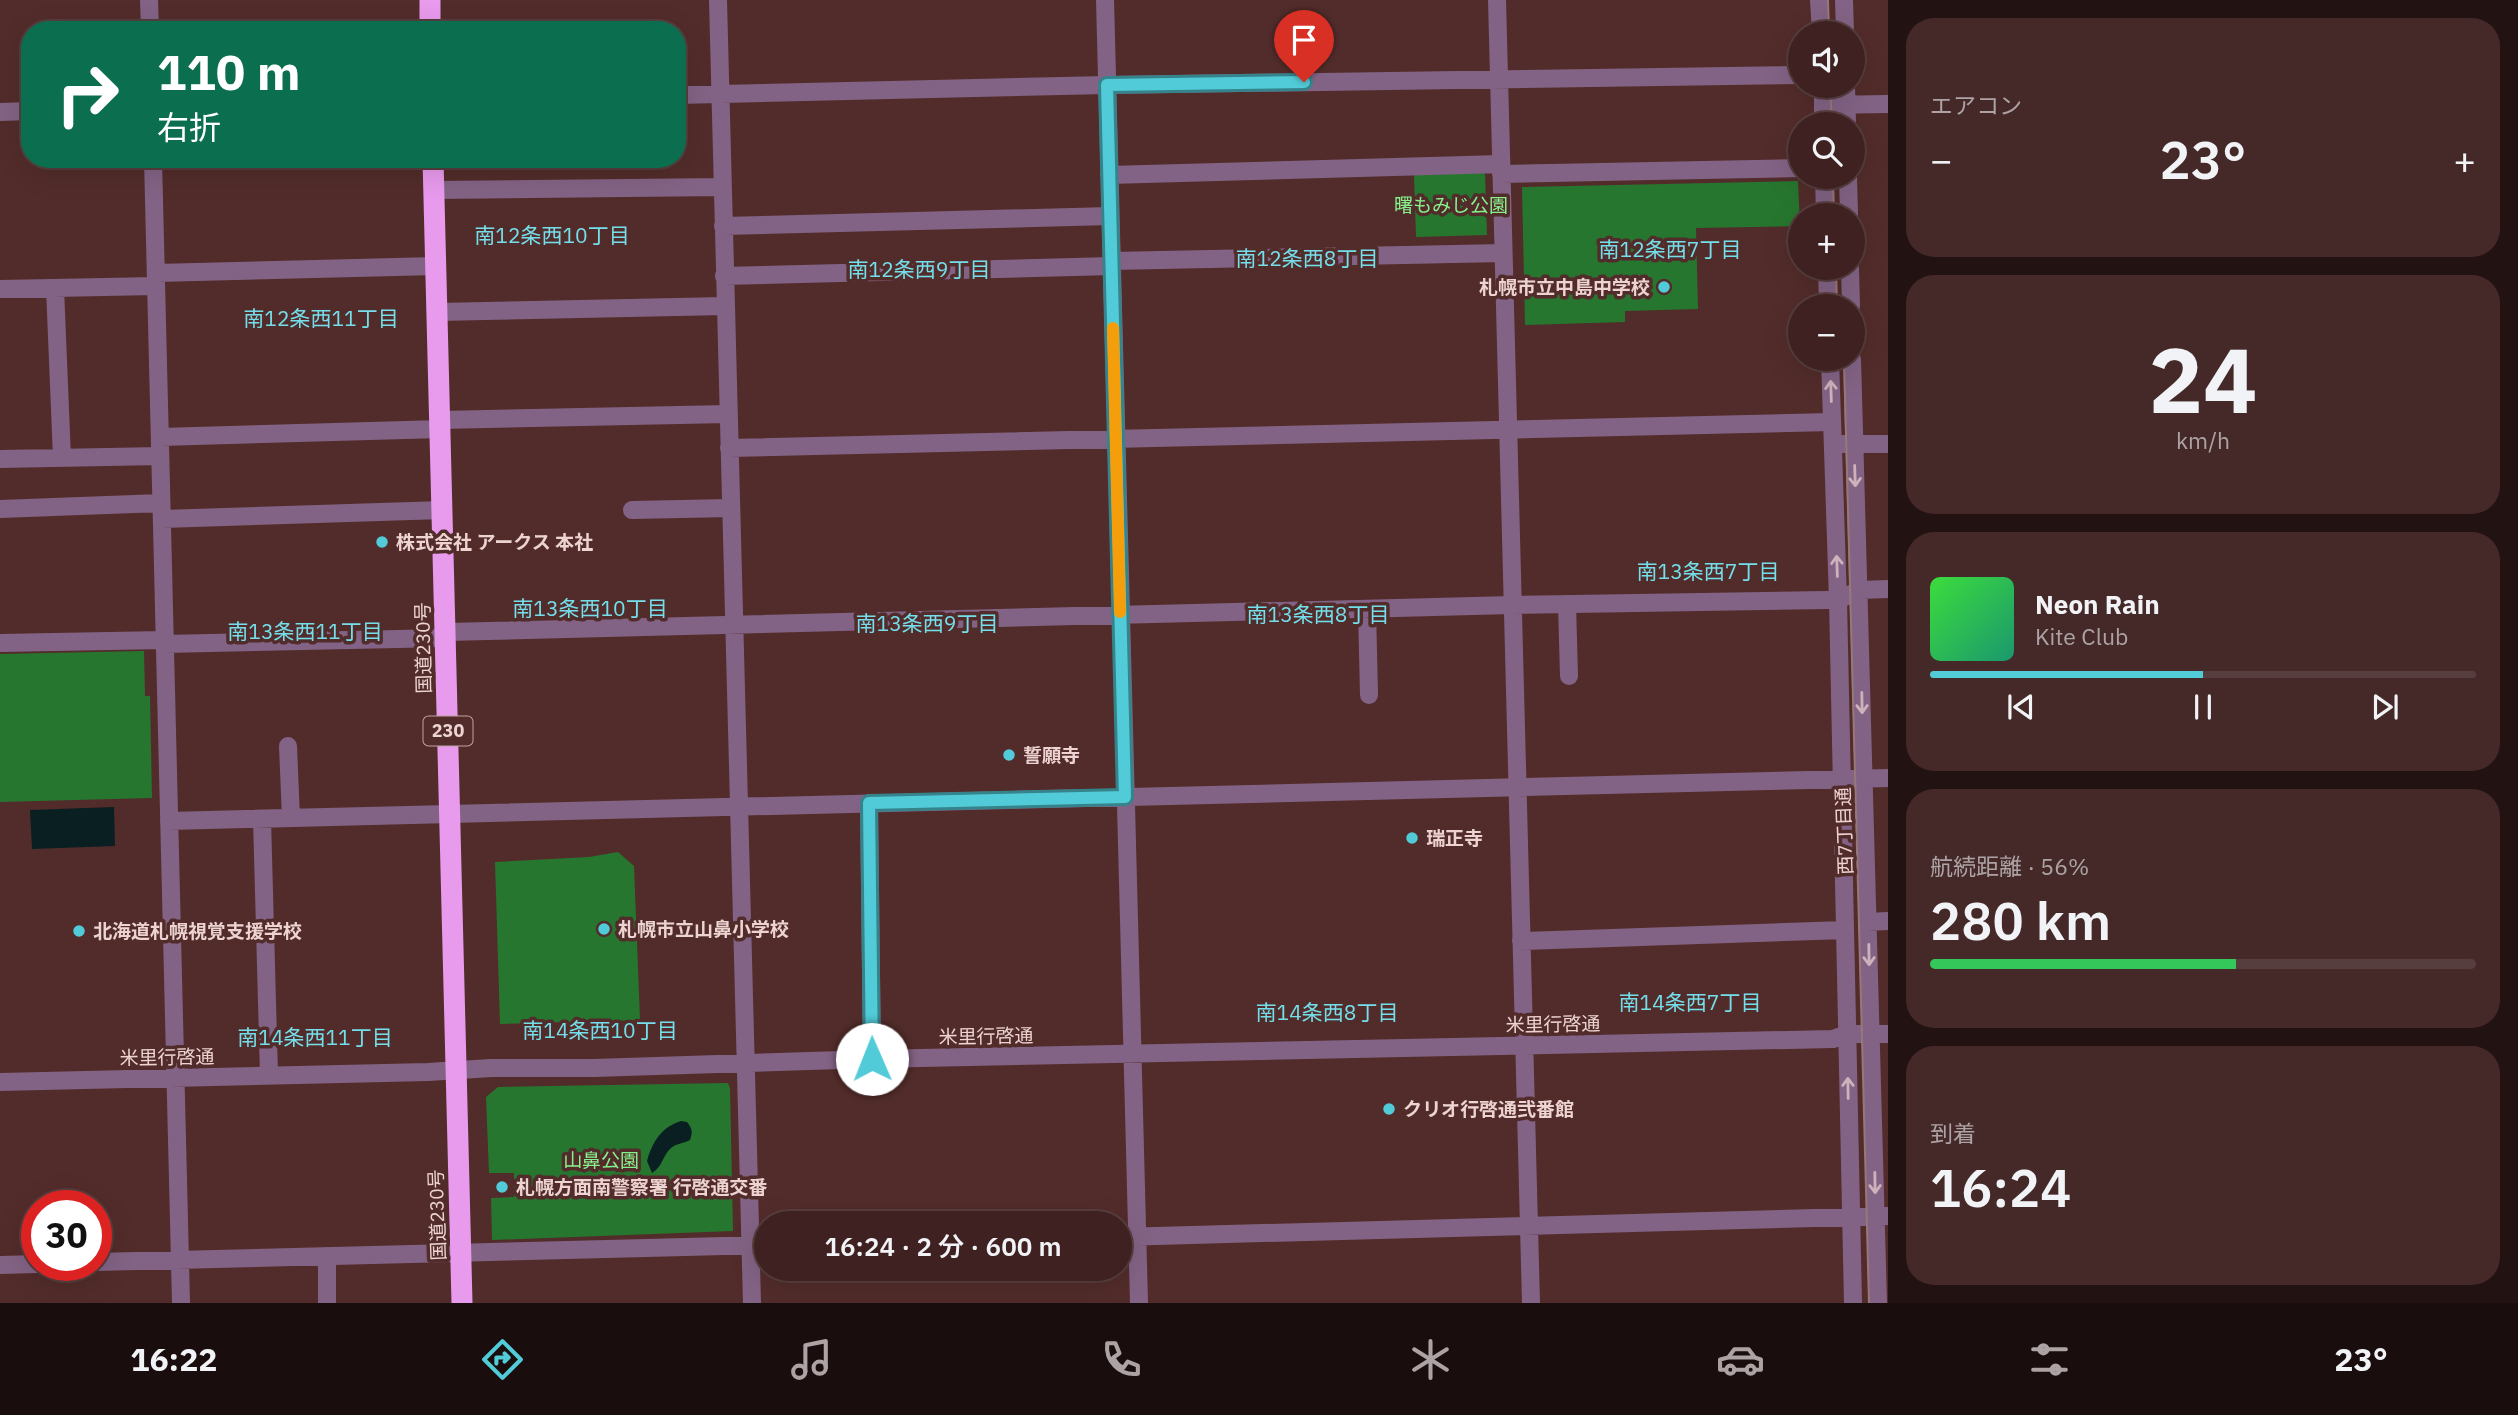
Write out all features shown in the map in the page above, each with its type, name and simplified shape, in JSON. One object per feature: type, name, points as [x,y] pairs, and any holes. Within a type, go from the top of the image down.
[{"type":"highway","points":[[430,0],[430,21]]},
{"type":"highway","name":"国道230号","points":[[433,168],[462,1303]]},
{"type":"street","points":[[149,0],[150,21]]},
{"type":"street","points":[[718,0],[745,1064],[756,1211]]},
{"type":"street","points":[[1105,0],[1132,1054],[1129,1211]]},
{"type":"street","points":[[1497,0],[1531,1303]]},
{"type":"street","points":[[1819,0],[1820,21]]},
{"type":"street","points":[[1844,0],[1845,21]]},
{"type":"street","points":[[686,95],[1107,85],[1788,75]]},
{"type":"street","points":[[1823,98],[1823,112]]},
{"type":"street","points":[[1847,98],[1847,112]]},
{"type":"street","points":[[1823,105],[1888,104]]},
{"type":"street","points":[[0,112],[21,111]]},
{"type":"street","points":[[153,168],[181,1303]]},
{"type":"street","points":[[1109,175],[1788,168]]},
{"type":"street","points":[[434,190],[722,187]]},
{"type":"street","points":[[723,226],[1110,216]]},
{"type":"street","points":[[724,276],[1503,253]]},
{"type":"street","points":[[0,289],[436,266]]},
{"type":"street","points":[[55,288],[62,458]]},
{"type":"street","points":[[437,312],[725,306]]},
{"type":"street","name":"西7丁目通","points":[[1830,371],[1853,1303]]},
{"type":"street","name":"西7丁目通","points":[[1852,371],[1868,922],[1880,1034],[1882,1216],[1878,1303]]},
{"type":"street","points":[[159,437],[728,414]]},
{"type":"street","points":[[729,448],[1832,422]]},
{"type":"street","points":[[1833,444],[1888,444]]},
{"type":"street","points":[[0,459],[160,456]]},
{"type":"street","points":[[632,510],[730,508]]},
{"type":"street","points":[[0,509],[443,510]]},
{"type":"street","points":[[0,643],[164,642],[1512,605],[1838,600],[1860,590],[1888,589]]},
{"type":"street","points":[[1567,604],[1569,676]]},
{"type":"street","points":[[1367,609],[1369,695]]},
{"type":"street","points":[[288,746],[291,818]]},
{"type":"street","points":[[169,821],[1888,778]]},
{"type":"street","points":[[869,803],[872,1059]]},
{"type":"street","points":[[262,819],[269,1075]]},
{"type":"street","points":[[1868,922],[1888,921]]},
{"type":"street","points":[[1521,941],[1844,930]]},
{"type":"street","name":"米里行啓通","points":[[0,1082],[872,1059],[1833,1039],[1847,1034],[1880,1034]]},
{"type":"street","points":[[1849,1141],[1881,1140]]},
{"type":"street","points":[[1132,1237],[1882,1216]]},
{"type":"street","points":[[112,1262],[754,1246]]},
{"type":"street","points":[[327,1256],[327,1303]]},
{"type":"street","points":[[1132,1257],[1139,1303]]},
{"type":"street","points":[[0,1265],[21,1264]]},
{"type":"street","points":[[752,1303],[754,1281]]},
{"type":"green space","name":"曙もみじ公園","points":[[1485,173],[1487,235],[1416,237],[1414,175]]},
{"type":"green space","points":[[1788,181],[1788,189],[1798,189],[1799,203],[1788,203],[1788,226],[1696,228],[1698,309],[1625,311],[1625,322],[1525,325],[1522,187]]},
{"type":"green space","points":[[144,651],[145,696],[150,696],[152,798],[0,802],[0,654]]},
{"type":"green space","points":[[618,852],[634,866],[640,1020],[500,1024],[495,862],[589,857]]},
{"type":"green space","name":"山鼻公園","points":[[728,1083],[733,1231],[492,1240],[491,1198],[514,1197],[514,1173],[489,1173],[486,1097],[498,1087]]},
{"type":"water","points":[[114,807],[115,846],[32,849],[30,810]]},
{"type":"water","points":[[681,1121],[690,1126],[690,1140],[671,1148],[652,1173],[647,1161],[655,1142],[668,1127]]},
{"type":"tram line","points":[[1828,0],[1829,21]]},
{"type":"tram line","points":[[1831,98],[1831,112]]},
{"type":"tram line","points":[[1833,189],[1834,203]]},
{"type":"tram line","points":[[1836,280],[1837,294]]},
{"type":"tram line","points":[[1844,371],[1869,1303]]},
{"type":"slow traffic","points":[[1113,328],[1120,612]]},
{"type":"place","name":"札幌市立中島中学校","points":[[1664,287]]},
{"type":"place","name":"株式会社 アークス 本社","points":[[382,542]]},
{"type":"place","name":"誓願寺","points":[[1009,755]]},
{"type":"place","name":"瑞正寺","points":[[1412,838]]},
{"type":"place","name":"札幌市立山鼻小学校","points":[[604,929]]},
{"type":"place","name":"北海道札幌視覚支援学校","points":[[79,931]]},
{"type":"place","name":"クリオ行啓通弐番館","points":[[1389,1109]]},
{"type":"place","name":"札幌方面南警察署 行啓通交番","points":[[502,1187]]},
{"type":"district","name":"南12条西10丁目","points":[[552,236]]},
{"type":"district","name":"南12条西7丁目","points":[[1670,250]]},
{"type":"district","name":"南12条西8丁目","points":[[1307,259]]},
{"type":"district","name":"南12条西9丁目","points":[[919,270]]},
{"type":"district","name":"南12条西11丁目","points":[[321,319]]},
{"type":"district","name":"南13条西7丁目","points":[[1708,572]]},
{"type":"district","name":"南13条西10丁目","points":[[590,609]]},
{"type":"district","name":"南13条西8丁目","points":[[1318,615]]},
{"type":"district","name":"南13条西9丁目","points":[[927,624]]},
{"type":"district","name":"南13条西11丁目","points":[[305,632]]},
{"type":"district","name":"南14条西7丁目","points":[[1690,1003]]},
{"type":"district","name":"南14条西8丁目","points":[[1327,1013]]},
{"type":"district","name":"南14条西10丁目","points":[[600,1031]]},
{"type":"district","name":"南14条西11丁目","points":[[315,1038]]},
{"type":"route","points":[[872,1059],[869,803],[1125,797],[1107,85],[1304,82]]}]
